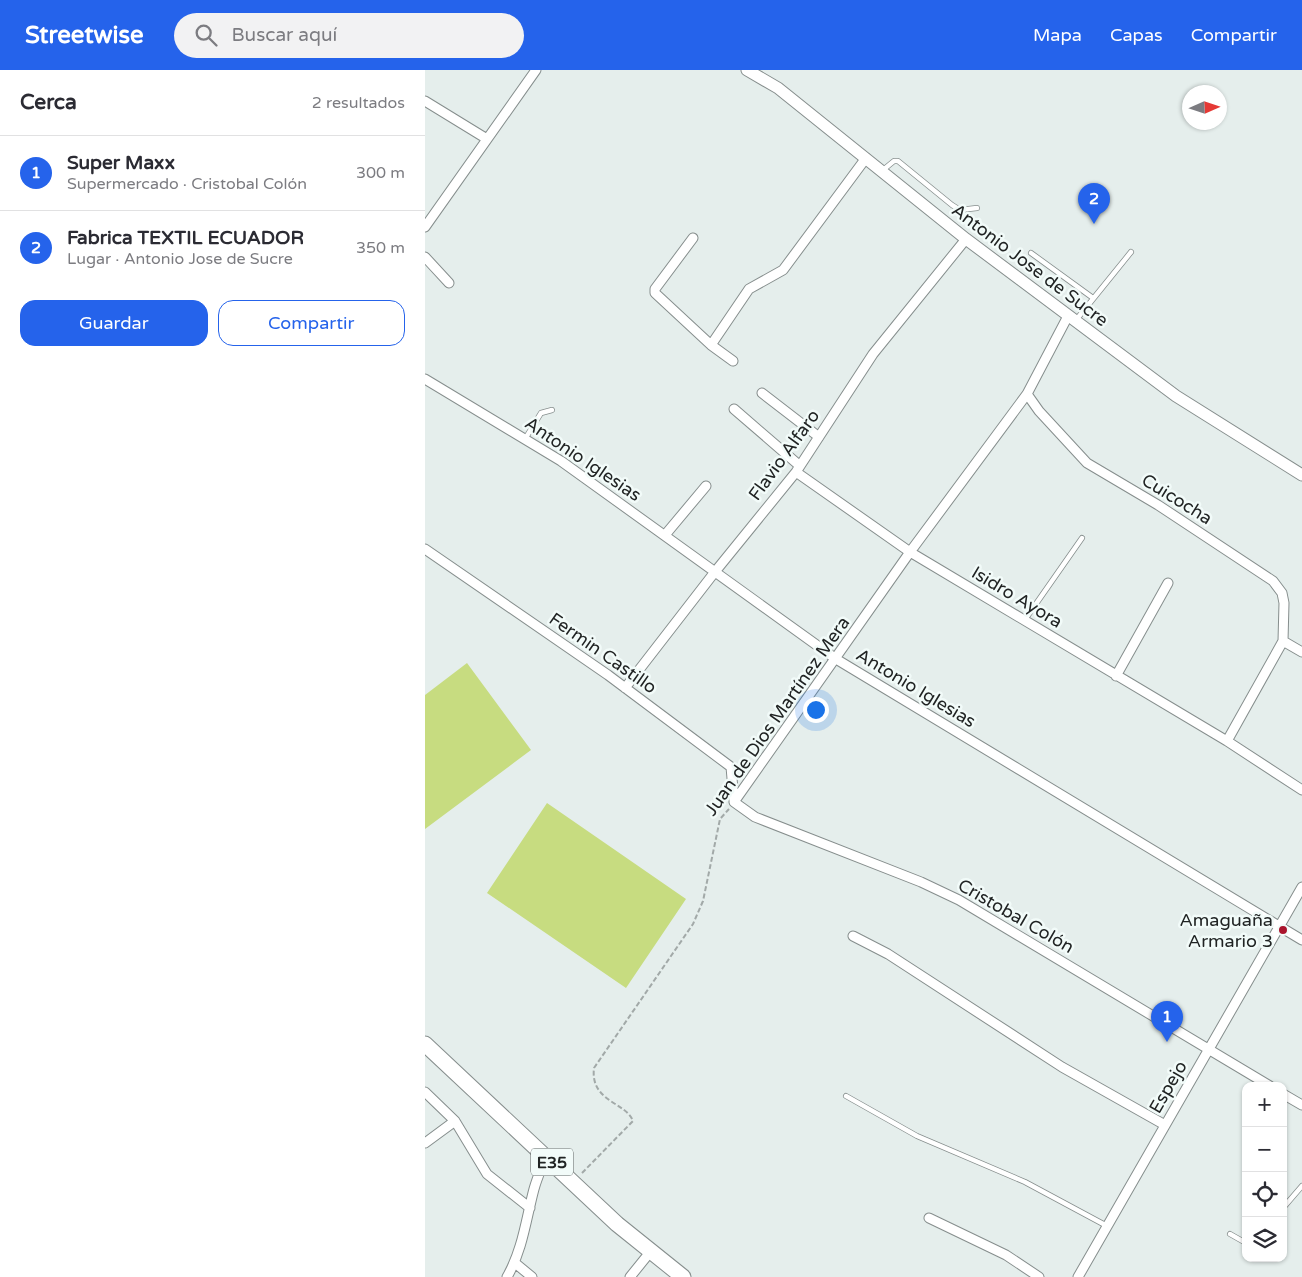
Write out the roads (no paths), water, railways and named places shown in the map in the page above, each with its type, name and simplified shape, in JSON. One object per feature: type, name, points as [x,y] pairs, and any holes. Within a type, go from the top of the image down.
[{"type":"highway","name":"E35","points":[[425,1044],[617,1224],[683,1277]]},
{"type":"street","points":[[425,227],[536,70]]},
{"type":"street","name":"Antonio Jose de Sucre","points":[[747,70],[778,88],[966,239],[1176,396],[1302,475]]},
{"type":"street","points":[[425,101],[487,139]]},
{"type":"street","points":[[711,345],[749,289],[783,270],[866,158]]},
{"type":"street","points":[[693,238],[655,289],[655,293],[711,345],[733,361]]},
{"type":"street","name":"Flavio Alfaro","points":[[625,688],[798,469],[873,354],[966,239]]},
{"type":"street","points":[[425,257],[449,283]]},
{"type":"street","name":"Juan de Dios Martínez Mera","points":[[734,802],[748,779],[836,659],[910,552],[1027,394],[1071,319]]},
{"type":"street","name":"Antonio Iglesias","points":[[425,379],[561,461],[836,659],[1302,940]]},
{"type":"street","points":[[762,393],[819,437]]},
{"type":"street","name":"Cuicocha","points":[[1027,394],[1039,411],[1087,463],[1157,504],[1273,581],[1282,593],[1284,603],[1283,641]]},
{"type":"street","name":"Isidro Ayora","points":[[734,409],[798,469],[910,552],[1227,741],[1302,790]]},
{"type":"street","points":[[665,535],[706,486]]},
{"type":"street","name":"Fermin Castillo","points":[[425,549],[625,688],[748,779]]},
{"type":"street","points":[[1116,676],[1168,583]]},
{"type":"street","points":[[1227,741],[1283,641],[1302,652]]},
{"type":"street","points":[[731,767],[734,802]]},
{"type":"street","name":"Cristobal Colón","points":[[734,802],[755,816],[921,882],[959,900],[1263,1082]]},
{"type":"street","name":"Espejo","points":[[1078,1277],[1302,888]]},
{"type":"street","points":[[853,936],[888,954],[1063,1067],[1165,1125]]},
{"type":"street","points":[[425,1092],[455,1121],[487,1174],[530,1208]]},
{"type":"street","points":[[1287,1096],[1302,1105]]},
{"type":"street","points":[[425,1144],[455,1121]]},
{"type":"street","points":[[507,1277],[515,1263],[527,1227],[534,1188],[546,1156]]},
{"type":"street","points":[[929,1218],[999,1251],[1039,1277]]},
{"type":"street","points":[[631,1277],[651,1251]]},
{"type":"street","points":[[515,1263],[532,1277]]},
{"type":"lane","points":[[882,171],[894,161],[898,161],[960,210],[977,208]]},
{"type":"lane","points":[[1071,319],[1093,298],[1131,252]]},
{"type":"lane","points":[[1031,253],[1093,298]]},
{"type":"lane","points":[[525,440],[541,413],[552,410]]},
{"type":"lane","points":[[1024,621],[1082,538]]},
{"type":"lane","points":[[846,1096],[917,1136],[1025,1182],[1107,1226]]},
{"type":"lane","points":[[1287,1203],[1302,1186]]},
{"type":"lane","points":[[1230,1234],[1242,1241]]},
{"type":"place","name":"Fabrica TEXTIL ECUADOR","points":[[1094,224]]},
{"type":"place","name":"Amaguaña Armario 3","points":[[1283,930]]},
{"type":"place","name":"Super Maxx","points":[[1167,1042]]}]
